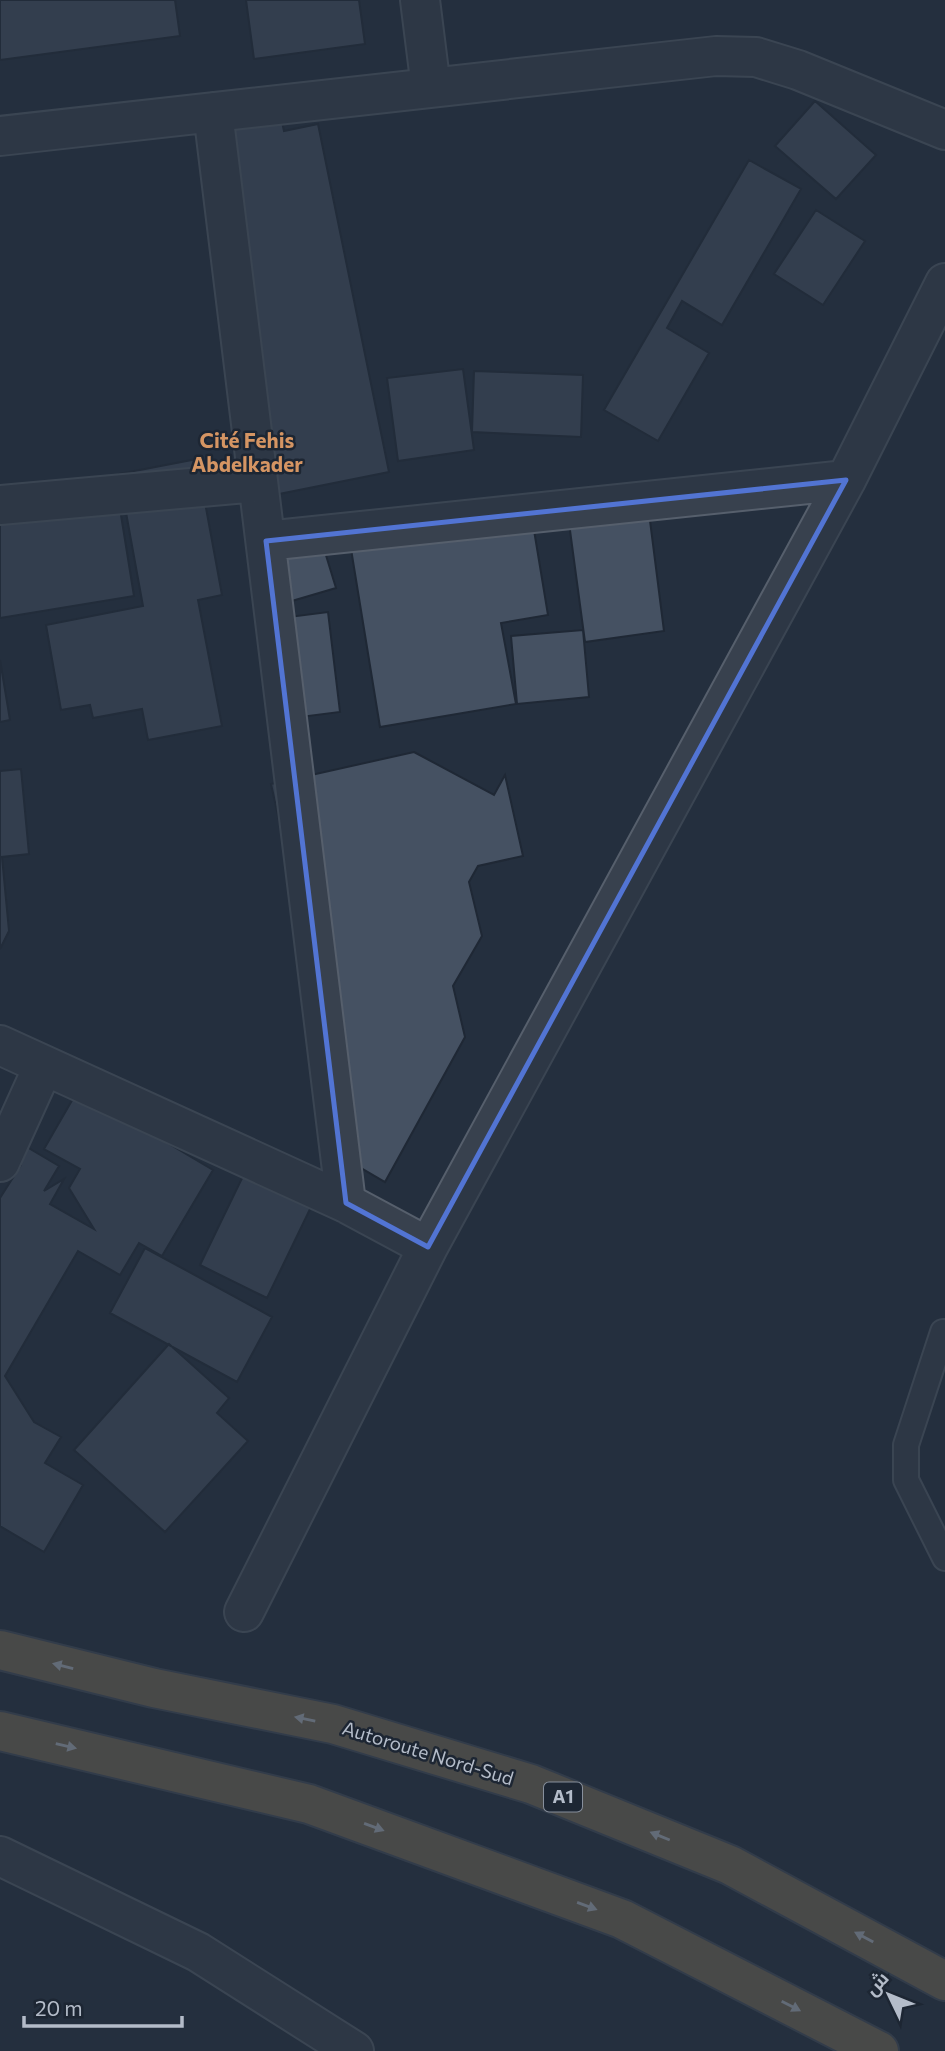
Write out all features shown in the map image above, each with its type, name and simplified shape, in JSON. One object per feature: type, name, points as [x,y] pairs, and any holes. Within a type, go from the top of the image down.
[{"type":"highway","name":"Autoroute Nord-Sud","points":[[0,1650],[154,1688],[334,1724],[531,1784],[730,1865],[945,1982]]},
{"type":"highway","points":[[0,1731],[310,1804],[622,1919],[879,2051]]},
{"type":"street","points":[[420,0],[431,88]]},
{"type":"street","points":[[0,136],[716,56],[756,57],[798,70],[945,130]]},
{"type":"street","points":[[213,112],[346,1203]]},
{"type":"street","points":[[244,1612],[428,1247],[846,480],[945,283]]},
{"type":"street","points":[[265,541],[846,480]]},
{"type":"street","points":[[0,505],[258,482]]},
{"type":"street","points":[[0,1045],[346,1203],[428,1247]]},
{"type":"street","points":[[0,1162],[44,1065]]},
{"type":"street","points":[[0,1856],[198,1952],[354,2051]]},
{"type":"lane","points":[[944,1330],[945,1362]]},
{"type":"lane","points":[[944,1330],[906,1445],[906,1480],[945,1558]]},
{"type":"highlighted area","points":[[846,480],[428,1247],[346,1203],[266,541]]},
{"type":"building","points":[[0,0],[175,0],[180,36],[0,60]]},
{"type":"building","points":[[246,0],[359,0],[365,44],[254,59]]},
{"type":"building","points":[[276,94],[284,131],[318,124],[389,472],[264,497],[204,109]]},
{"type":"building","points":[[815,101],[876,155],[836,199],[775,146]]},
{"type":"building","points":[[749,160],[801,189],[722,325],[682,301],[667,328],[709,353],[658,441],[604,410]]},
{"type":"building","points":[[816,210],[865,241],[823,305],[774,274]]},
{"type":"building","points":[[463,369],[474,450],[398,461],[387,378]]},
{"type":"building","points":[[474,371],[583,375],[581,437],[472,432]]},
{"type":"building","points":[[197,459],[222,595],[198,600],[222,726],[148,740],[142,709],[93,718],[90,705],[61,710],[46,625],[143,606],[119,474]]},
{"type":"building","points":[[116,484],[134,596],[0,618],[0,503]]},
{"type":"building","points":[[647,497],[664,631],[585,642],[567,508]]},
{"type":"building","points":[[532,518],[548,615],[501,623],[516,704],[380,727],[351,549]]},
{"type":"building","points":[[321,539],[336,588],[268,608],[254,559]]},
{"type":"building","points":[[328,612],[340,712],[277,720],[265,620]]},
{"type":"building","points":[[583,630],[589,697],[517,704],[511,636]]},
{"type":"building","points":[[0,660],[10,720],[0,722]]},
{"type":"building","points":[[414,752],[494,795],[505,775],[523,856],[478,866],[469,882],[482,936],[453,986],[465,1037],[385,1182],[356,1165],[271,784]]},
{"type":"building","points":[[21,769],[29,854],[2,857],[9,931],[0,949],[0,771]]},
{"type":"building","points":[[78,1090],[213,1170],[162,1256],[139,1243],[120,1275],[78,1251],[5,1376],[34,1422],[61,1437],[45,1463],[83,1485],[44,1552],[0,1526],[0,1198],[21,1165],[0,1131],[59,1166],[44,1191],[64,1179],[50,1204],[94,1229],[69,1188],[80,1169],[44,1149]]},
{"type":"building","points":[[245,1172],[312,1205],[267,1298],[200,1265]]},
{"type":"building","points":[[145,1248],[272,1317],[237,1382],[110,1313]]},
{"type":"building","points":[[169,1344],[229,1398],[217,1413],[248,1441],[165,1532],[74,1450]]},
{"type":"district","name":"Cité Fehis Abdelkader","points":[[247,453]]}]
